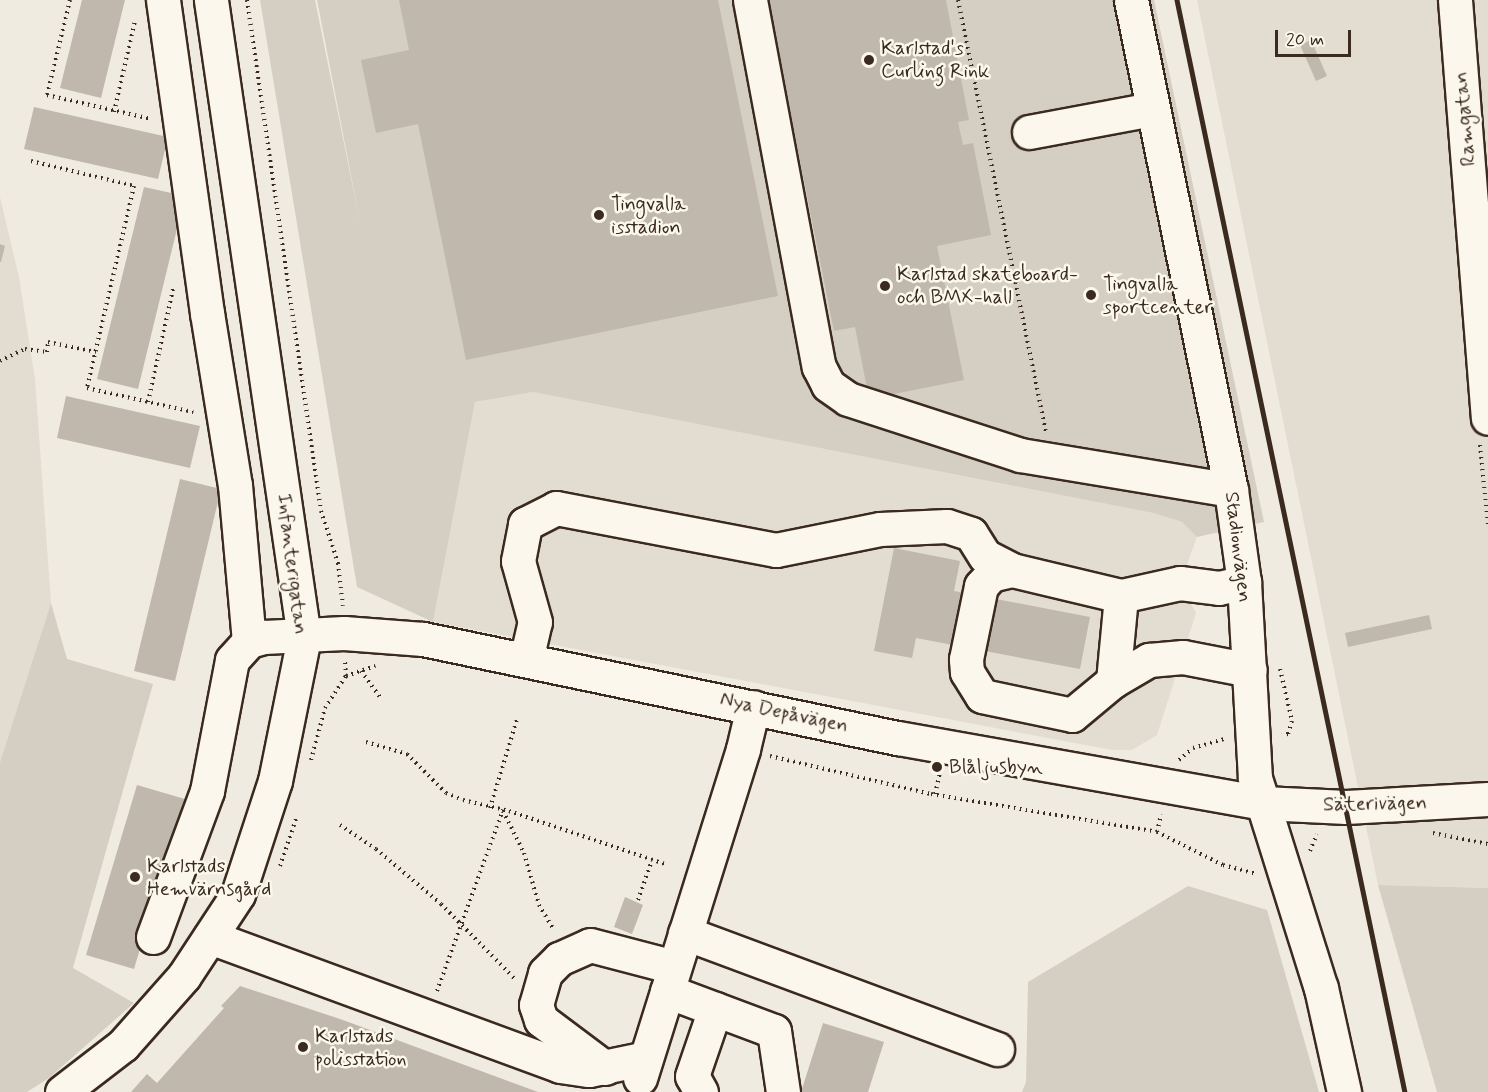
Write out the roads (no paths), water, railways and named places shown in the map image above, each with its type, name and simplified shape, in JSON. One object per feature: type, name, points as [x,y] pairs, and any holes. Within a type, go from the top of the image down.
[{"type":"street","name":"Infanterigatan","points":[[62,1092],[123,1045],[184,976],[222,943],[275,781],[304,637],[211,0]]},
{"type":"street","points":[[750,0],[819,367],[825,381],[848,399],[903,419],[1048,460],[1231,490]]},
{"type":"street","name":"Stadionvägen","points":[[1131,0],[1231,490],[1244,582],[1256,778],[1321,988],[1344,1092]]},
{"type":"street","name":"Ramgatan","points":[[1455,0],[1483,285],[1488,418]]},
{"type":"street","points":[[150,6],[181,127],[235,486],[249,641],[232,660],[207,791],[153,937]]},
{"type":"street","points":[[1029,132],[1152,109]]},
{"type":"street","points":[[526,660],[535,621],[518,561],[525,524],[556,508],[776,550],[880,530],[947,526],[971,534],[985,556],[1012,570],[1121,596],[1180,583],[1219,588],[1244,582]]},
{"type":"street","points":[[1012,570],[991,575],[981,586],[966,658],[966,672],[982,696],[1072,715],[1113,681],[1149,660],[1183,657],[1250,670]]},
{"type":"street","points":[[1113,681],[1121,596]]},
{"type":"street","name":"Nya Depåvägen","points":[[249,641],[344,633],[423,639],[910,740],[1263,803]]},
{"type":"street","points":[[222,943],[560,1066],[583,1070],[604,1068],[643,1071],[743,749],[753,706]]},
{"type":"street","name":"Säterivägen","points":[[1263,803],[1346,807],[1488,799]]},
{"type":"street","points":[[685,933],[997,1049]]},
{"type":"street","points":[[604,1068],[546,1028],[540,1020],[537,999],[545,973],[559,959],[581,948],[596,945],[671,979],[714,1009],[774,1031],[783,1092]]},
{"type":"street","points":[[701,1092],[692,1076],[714,1009]]},
{"type":"railway","points":[[1177,0],[1405,1092]]},
{"type":"place","name":"Karlstad's Curling Rink","points":[[869,60]]},
{"type":"place","name":"Tingvalla isstadion","points":[[599,215]]},
{"type":"place","name":"Karlstad skateboard- och BMX-hall","points":[[885,286]]},
{"type":"place","name":"Tingvalla sportcenter","points":[[1091,295]]},
{"type":"place","name":"Blåljusbyn","points":[[937,767]]},
{"type":"place","name":"Karlstads Hemvärnsgård","points":[[135,877]]},
{"type":"place","name":"Karlstads polisstation","points":[[303,1047]]}]
